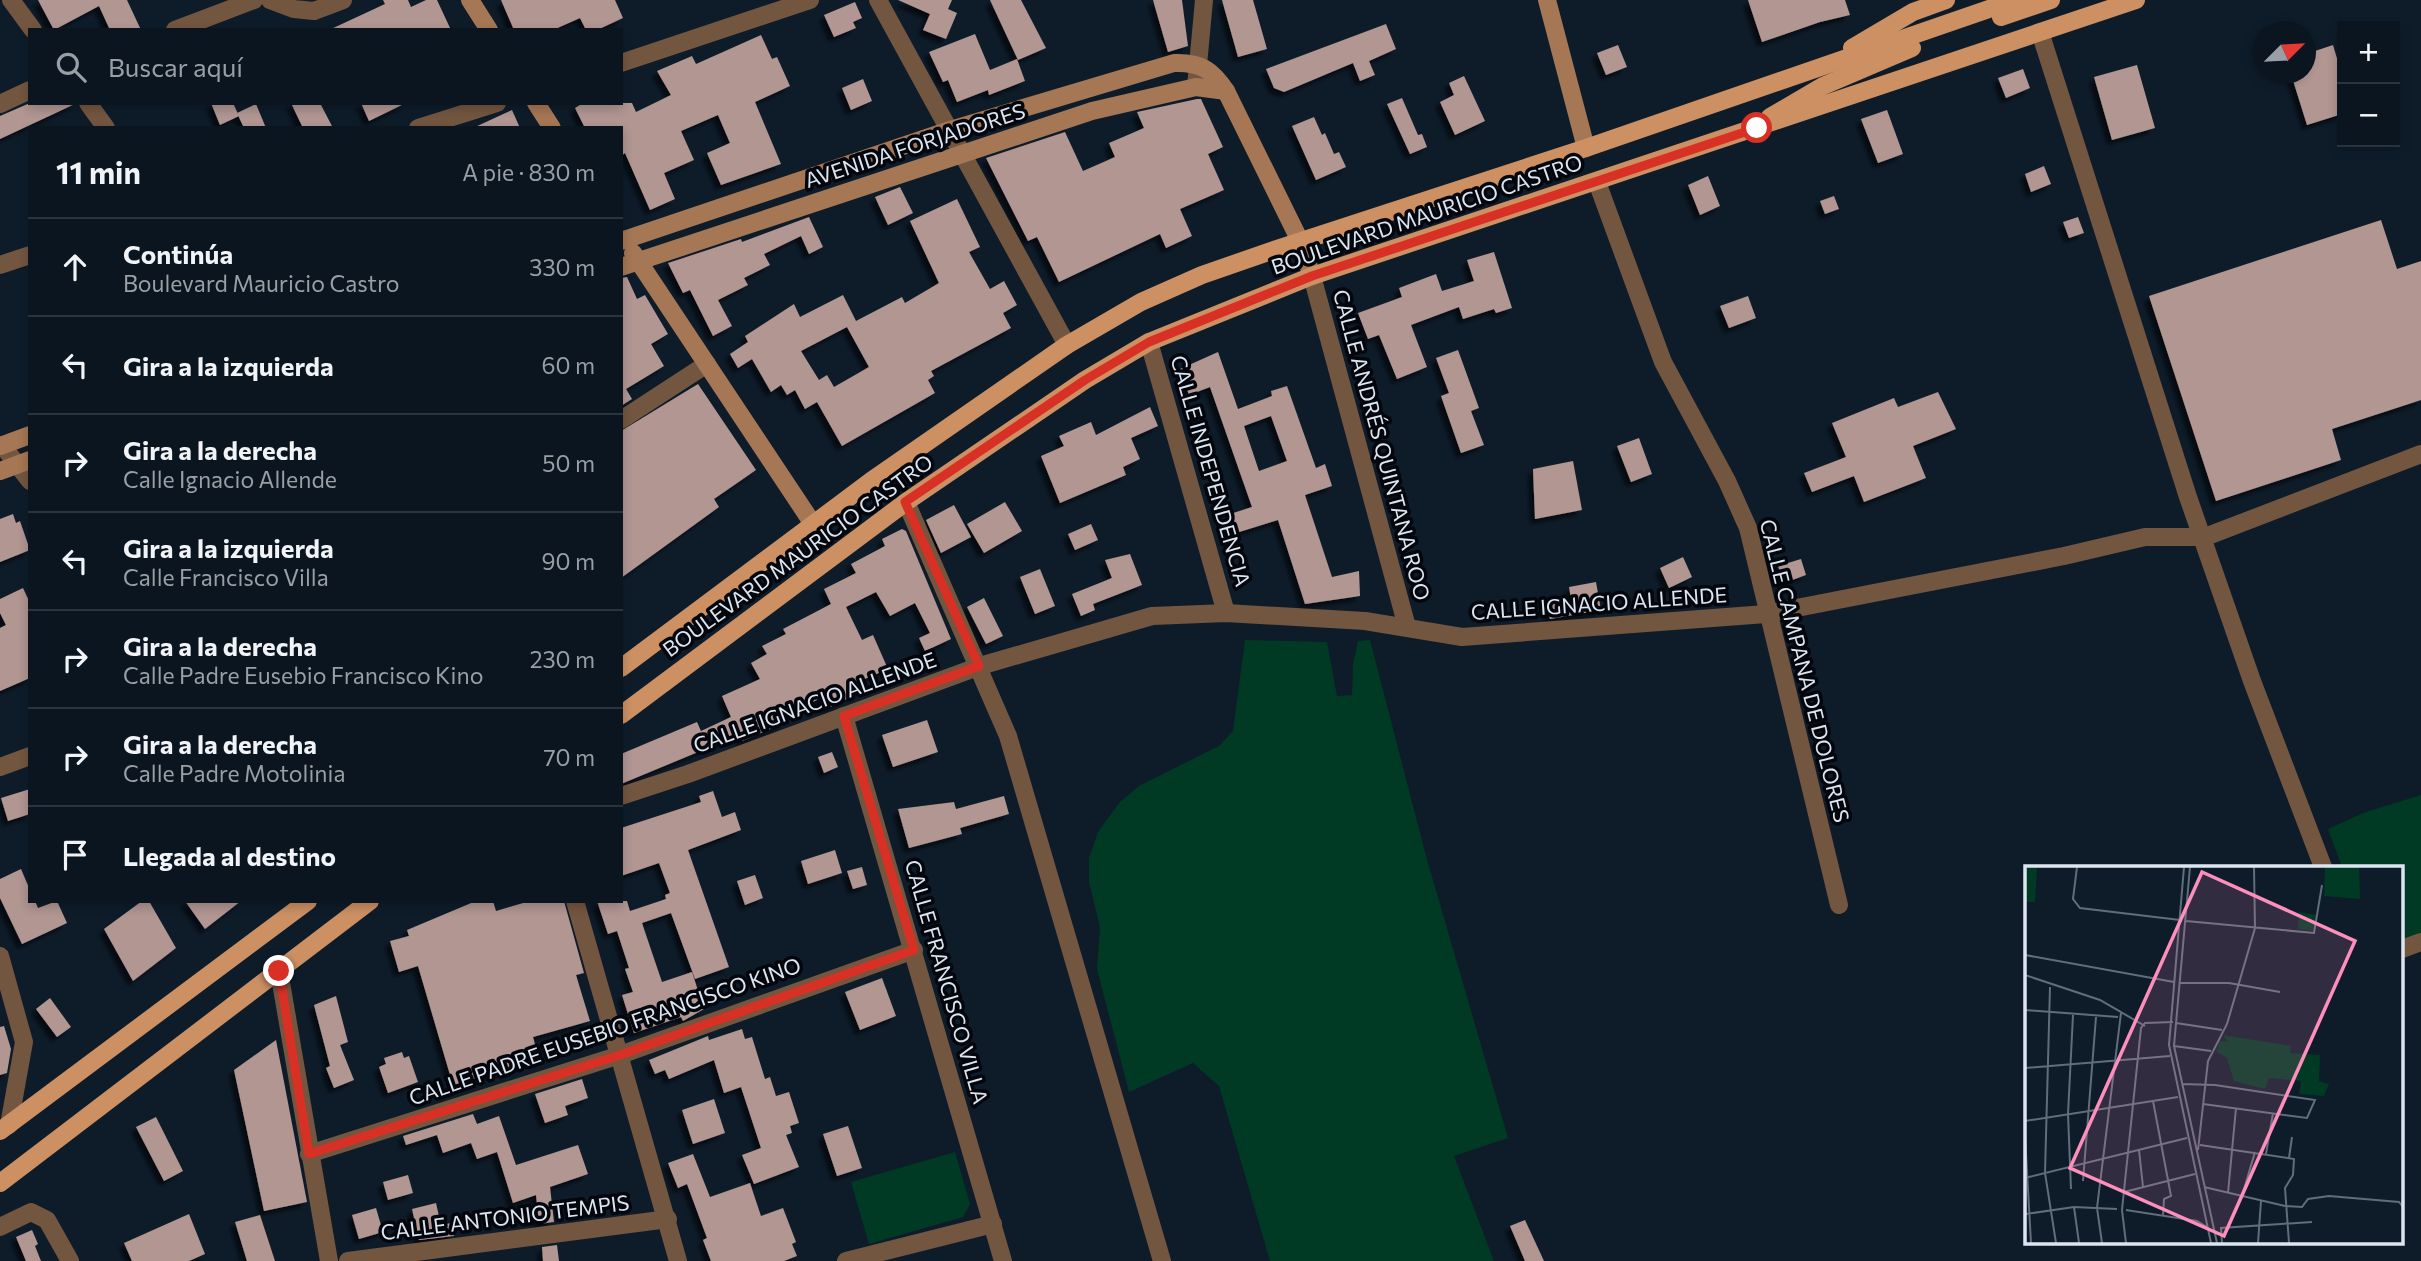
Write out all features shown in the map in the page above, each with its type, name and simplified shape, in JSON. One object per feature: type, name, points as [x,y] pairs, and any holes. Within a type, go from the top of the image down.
[{"type":"main road","points":[[470,0],[488,28]]},
{"type":"main road","points":[[1547,0],[1586,148]]},
{"type":"main road","points":[[1816,69],[1913,12],[1945,0]]},
{"type":"main road","name":"BOULEVARD MAURICIO CASTRO","points":[[623,666],[813,524],[1068,345],[1141,302],[1202,275],[1300,241],[1586,148],[2015,0]]},
{"type":"main road","points":[[1757,128],[1798,99],[1878,60],[2051,0]]},
{"type":"main road","name":"BOULEVARD MAURICIO CASTRO","points":[[623,714],[905,502],[1085,380],[1149,342],[1312,276],[2136,0]]},
{"type":"main road","name":"AVENIDA FORJADORES","points":[[623,239],[950,130],[1174,63],[1199,63]]},
{"type":"main road","points":[[1199,63],[1215,74],[1226,91],[1300,241],[1312,276]]},
{"type":"main road","name":"AVENIDA FORJADORES","points":[[630,264],[1092,111],[1196,86],[1226,91]]},
{"type":"main road","points":[[537,105],[551,126]]},
{"type":"main road","points":[[623,242],[630,264],[706,364],[813,524]]},
{"type":"main road","points":[[1,445],[28,436]]},
{"type":"main road","points":[[4,1128],[305,903]]},
{"type":"main road","points":[[0,1183],[367,903]]},
{"type":"street","points":[[11,0],[32,28]]},
{"type":"street","points":[[180,28],[254,0]]},
{"type":"street","points":[[270,0],[295,9],[314,11],[343,0]]},
{"type":"street","points":[[623,62],[810,0]]},
{"type":"street","points":[[878,0],[1068,345]]},
{"type":"street","points":[[1196,86],[1204,0]]},
{"type":"street","points":[[2040,32],[2188,497],[2205,537],[2252,681],[2323,866]]},
{"type":"street","points":[[0,104],[28,91]]},
{"type":"street","points":[[89,105],[105,126]]},
{"type":"street","points":[[424,126],[491,105]]},
{"type":"street","name":"CALLE CAMPANA DE DOLORES","points":[[1597,182],[1663,362],[1727,481],[1748,528],[1766,614],[1839,905]]},
{"type":"street","points":[[0,265],[28,257]]},
{"type":"street","name":"CALLE ANDRÉS QUINTANA ROO","points":[[1312,276],[1407,627]]},
{"type":"street","name":"CALLE INDEPENDENCIA","points":[[1149,342],[1226,613]]},
{"type":"street","points":[[623,419],[706,364]]},
{"type":"street","points":[[1,445],[28,479]]},
{"type":"street","name":"CALLE IGNACIO ALLENDE","points":[[623,795],[979,666],[1152,616],[1226,613],[1365,621],[1462,637],[1766,614],[2064,556],[2145,537],[2205,537],[2421,454]]},
{"type":"street","points":[[905,502],[1008,736],[1162,1261]]},
{"type":"street","name":"CALLE FRANCISCO VILLA","points":[[844,716],[1003,1261]]},
{"type":"street","points":[[0,767],[28,757]]},
{"type":"street","points":[[576,903],[678,1261]]},
{"type":"street","points":[[2404,948],[2421,943]]},
{"type":"street","name":"CALLE PADRE EUSEBIO FRANCISCO KINO","points":[[309,1154],[620,1055],[914,950]]},
{"type":"street","points":[[0,956],[24,1042],[4,1128]]},
{"type":"street","points":[[279,971],[329,1261]]},
{"type":"street","points":[[0,1227],[31,1212],[47,1220],[70,1261]]},
{"type":"street","name":"CALLE ANTONIO TEMPIS","points":[[348,1261],[668,1219]]},
{"type":"street","points":[[846,1261],[993,1224]]},
{"type":"green space","points":[[1245,640],[1327,642],[1337,696],[1352,695],[1353,664],[1358,641],[1370,640],[1426,856],[1508,1138],[1454,1156],[1494,1261],[1270,1261],[1219,1086],[1193,1063],[1129,1092],[1097,969],[1100,927],[1089,882],[1089,858],[1098,832],[1120,802],[1139,786],[1219,746],[1233,731]]},
{"type":"green space","points":[[2421,795],[2421,937],[2404,942],[2404,866],[2342,866],[2328,829],[2363,813]]},
{"type":"green space","points":[[955,1152],[970,1204],[963,1217],[869,1244],[851,1182]]},
{"type":"building","points":[[38,0],[127,0],[140,28],[109,28],[99,6],[53,28]]},
{"type":"building","points":[[383,0],[408,0],[411,7],[426,0],[437,0],[450,28],[333,28],[385,4]]},
{"type":"building","points":[[501,0],[615,0],[623,18],[601,28],[585,28],[580,18],[558,28],[513,28]]},
{"type":"building","points":[[898,0],[952,0],[948,9],[957,13],[946,39],[923,30],[930,14]]},
{"type":"building","points":[[990,0],[1021,0],[1046,48],[1018,60]]},
{"type":"building","points":[[1153,0],[1182,0],[1188,46],[1168,52]]},
{"type":"building","points":[[1222,0],[1253,0],[1267,49],[1238,57]]},
{"type":"building","points":[[1748,0],[1845,0],[1850,15],[1820,22],[1762,42]]},
{"type":"building","points":[[855,2],[862,18],[853,22],[856,28],[834,37],[824,15]]},
{"type":"building","points":[[1386,24],[1396,49],[1369,61],[1375,75],[1360,81],[1353,63],[1284,92],[1274,88],[1266,69]]},
{"type":"building","points":[[975,34],[990,70],[1017,59],[1025,81],[989,95],[988,90],[957,102],[948,80],[943,82],[929,52]]},
{"type":"building","points":[[761,35],[772,59],[777,57],[790,86],[755,102],[781,164],[721,185],[707,153],[730,143],[718,115],[681,131],[694,160],[664,173],[675,199],[650,210],[625,153],[623,154],[623,126],[584,126],[575,108],[580,105],[632,103],[636,112],[671,95],[657,71],[692,56],[696,64]]},
{"type":"building","points":[[1618,45],[1627,67],[1606,75],[1597,53]]},
{"type":"building","points":[[2333,45],[2337,58],[2337,116],[2307,125],[2294,84],[2316,84],[2316,51]]},
{"type":"building","points":[[2137,65],[2155,128],[2112,140],[2094,77]]},
{"type":"building","points":[[2023,69],[2030,88],[2006,98],[1998,78]]},
{"type":"building","points":[[1464,76],[1485,121],[1455,135],[1440,102],[1454,95],[1449,83]]},
{"type":"building","points":[[863,79],[872,101],[851,110],[842,88]]},
{"type":"building","points":[[1402,98],[1418,135],[1422,134],[1427,147],[1410,154],[1387,104]]},
{"type":"building","points":[[1201,99],[1223,147],[1208,154],[1224,190],[1180,209],[1192,236],[1166,248],[1160,234],[1059,282],[1037,237],[1028,241],[986,158],[1065,132],[1083,171],[1115,157],[1109,143],[1144,128],[1137,112]]},
{"type":"building","points":[[28,104],[73,105],[0,139],[0,116]]},
{"type":"building","points":[[212,105],[234,105],[239,116],[220,125]]},
{"type":"building","points":[[256,105],[265,126],[243,126],[237,113]]},
{"type":"building","points":[[292,105],[321,105],[332,126],[302,126]]},
{"type":"building","points":[[362,105],[402,105],[369,121]]},
{"type":"building","points":[[512,110],[519,126],[477,126]]},
{"type":"building","points":[[1887,110],[1903,154],[1878,163],[1861,119]]},
{"type":"building","points":[[1314,117],[1334,154],[1339,152],[1346,167],[1316,180],[1292,126]]},
{"type":"building","points":[[2044,166],[2051,184],[2031,192],[2025,174]]},
{"type":"building","points":[[1708,176],[1720,206],[1700,215],[1688,185]]},
{"type":"building","points":[[900,187],[913,213],[888,225],[875,197]]},
{"type":"building","points":[[1834,196],[1839,209],[1825,214],[1820,201]]},
{"type":"building","points":[[957,199],[980,247],[969,252],[990,289],[1004,281],[1017,305],[1003,313],[1011,328],[931,371],[934,376],[928,380],[935,393],[842,446],[817,402],[805,409],[795,390],[787,395],[781,385],[771,392],[752,359],[738,368],[730,354],[748,342],[745,336],[794,304],[800,317],[843,295],[856,321],[902,297],[905,303],[939,283],[910,221]],"holes":[[[847,327],[869,367],[834,387],[827,375],[819,380],[801,351]]]},
{"type":"building","points":[[809,217],[823,247],[809,254],[801,236],[764,254],[770,265],[744,278],[748,285],[718,300],[732,326],[713,336],[690,290],[683,293],[668,263],[741,239],[742,242]]},
{"type":"building","points":[[2078,217],[2084,233],[2069,238],[2063,222]]},
{"type":"building","points":[[2381,220],[2397,269],[2421,261],[2421,400],[2332,429],[2341,460],[2216,501],[2149,296]]},
{"type":"building","points":[[1494,252],[1512,308],[1496,313],[1494,309],[1463,319],[1459,307],[1411,325],[1427,367],[1397,379],[1379,335],[1368,339],[1358,313],[1402,297],[1399,288],[1436,274],[1442,291],[1474,281],[1467,260]]},
{"type":"building","points":[[627,277],[637,299],[645,295],[668,334],[651,344],[664,366],[626,389],[632,399],[623,405],[623,278]]},
{"type":"building","points":[[1748,296],[1756,318],[1729,328],[1720,306]]},
{"type":"building","points":[[1458,350],[1479,408],[1471,411],[1484,445],[1461,453],[1441,396],[1449,393],[1436,358]]},
{"type":"building","points":[[1218,352],[1238,409],[1272,396],[1271,391],[1287,386],[1316,468],[1325,464],[1332,486],[1305,495],[1332,577],[1359,571],[1360,596],[1305,604],[1278,520],[1236,533],[1230,514],[1252,507],[1210,387],[1189,395],[1180,369]],"holes":[[[1271,416],[1287,461],[1259,471],[1244,426]]]},
{"type":"building","points":[[698,384],[756,470],[714,499],[719,507],[623,577],[623,430]]},
{"type":"building","points":[[1938,392],[1956,429],[1913,446],[1926,478],[1864,502],[1854,476],[1812,492],[1804,473],[1846,457],[1832,423],[1894,398],[1898,407]]},
{"type":"building","points":[[1150,407],[1158,426],[1131,438],[1140,459],[1123,467],[1126,475],[1060,503],[1041,456],[1064,446],[1059,436],[1091,422],[1096,435]]},
{"type":"building","points":[[1639,438],[1652,474],[1631,482],[1617,446]]},
{"type":"building","points":[[1573,461],[1582,510],[1535,519],[1533,469]]},
{"type":"building","points":[[1005,502],[1022,531],[984,553],[967,524]]},
{"type":"building","points":[[954,505],[971,537],[941,553],[926,520]]},
{"type":"building","points":[[13,514],[16,523],[20,521],[28,551],[0,562],[0,519]]},
{"type":"building","points":[[1091,524],[1098,540],[1075,550],[1068,534]]},
{"type":"building","points":[[902,529],[906,531],[951,639],[925,651],[919,638],[930,633],[915,603],[890,616],[876,592],[846,607],[862,640],[873,635],[888,669],[860,681],[864,690],[826,709],[821,698],[781,717],[784,723],[742,741],[739,735],[623,783],[623,753],[697,722],[701,731],[731,717],[722,696],[760,679],[751,663],[767,654],[762,646],[786,634],[783,629],[831,604],[824,589],[856,573],[851,564],[885,546],[882,539]]},
{"type":"building","points":[[1130,554],[1142,585],[1093,604],[1095,610],[1081,616],[1072,594],[1112,578],[1105,560]]},
{"type":"building","points":[[1683,557],[1692,577],[1669,588],[1660,568]]},
{"type":"building","points":[[1801,559],[1806,575],[1784,583],[1778,566]]},
{"type":"building","points":[[1040,569],[1055,606],[1035,614],[1020,577]]},
{"type":"building","points":[[1596,582],[1601,610],[1550,619],[1547,604],[1571,599],[1569,587]]},
{"type":"building","points":[[23,588],[28,599],[28,679],[0,691],[0,628],[6,625],[0,613],[0,599]]},
{"type":"building","points":[[984,598],[1003,636],[986,644],[967,607]]},
{"type":"building","points":[[927,720],[938,752],[893,767],[882,735]]},
{"type":"building","points":[[832,752],[838,767],[824,773],[818,757]]},
{"type":"building","points":[[28,790],[28,815],[8,821],[1,798]]},
{"type":"building","points":[[713,791],[722,817],[735,812],[741,830],[688,850],[729,967],[695,979],[671,913],[642,923],[662,982],[692,972],[704,1009],[683,1021],[681,1017],[634,1033],[622,995],[633,992],[625,969],[629,968],[617,931],[608,934],[598,903],[627,901],[630,911],[666,899],[665,895],[670,893],[659,863],[623,875],[623,827],[701,802],[699,796]]},
{"type":"building","points":[[1004,796],[1009,814],[960,828],[962,834],[909,848],[898,809],[954,802],[956,809]]},
{"type":"building","points":[[835,850],[842,873],[808,884],[801,861]]},
{"type":"building","points":[[862,867],[867,885],[853,889],[847,871]]},
{"type":"building","points":[[21,869],[28,885],[28,903],[36,903],[38,908],[58,903],[67,923],[22,944],[0,898],[0,879]]},
{"type":"building","points":[[755,875],[763,898],[745,905],[737,881]]},
{"type":"building","points":[[139,903],[150,903],[176,948],[133,981],[104,929]]},
{"type":"building","points":[[186,903],[238,903],[205,929]]},
{"type":"building","points":[[471,903],[494,903],[496,911],[523,903],[565,903],[584,973],[576,975],[590,1021],[533,1037],[539,1059],[453,1085],[418,966],[399,972],[390,941],[409,936],[407,930]]},
{"type":"building","points":[[882,978],[896,1016],[860,1030],[845,992]]},
{"type":"building","points":[[336,996],[348,1042],[340,1045],[354,1080],[334,1088],[326,1068],[330,1066],[314,1005]]},
{"type":"building","points":[[50,998],[71,1027],[57,1037],[36,1009]]},
{"type":"building","points":[[4,1026],[11,1049],[7,1073],[0,1075],[0,1027]]},
{"type":"building","points":[[742,1029],[745,1039],[752,1037],[765,1079],[770,1077],[776,1096],[789,1092],[799,1123],[790,1126],[792,1133],[786,1135],[799,1167],[754,1184],[742,1155],[761,1148],[741,1087],[724,1093],[714,1060],[669,1079],[665,1070],[655,1074],[649,1060],[708,1036],[709,1040]]},
{"type":"building","points":[[276,1040],[307,1202],[264,1211],[234,1070]]},
{"type":"building","points":[[402,1052],[404,1058],[409,1056],[418,1082],[388,1093],[379,1067],[386,1064],[384,1058]]},
{"type":"building","points":[[582,1079],[588,1098],[565,1106],[568,1115],[545,1123],[535,1094]]},
{"type":"building","points":[[714,1099],[725,1133],[693,1144],[682,1110]]},
{"type":"building","points":[[473,1114],[477,1124],[499,1116],[516,1165],[578,1145],[588,1174],[550,1187],[554,1222],[539,1224],[536,1195],[513,1203],[497,1152],[477,1159],[471,1143],[443,1153],[437,1135],[406,1145],[403,1136]]},
{"type":"building","points":[[156,1117],[183,1171],[164,1181],[136,1127]]},
{"type":"building","points":[[848,1126],[862,1168],[837,1176],[823,1134]]},
{"type":"building","points":[[693,1154],[710,1197],[750,1183],[761,1216],[783,1208],[796,1242],[792,1244],[797,1256],[784,1261],[711,1261],[703,1240],[707,1238],[687,1184],[678,1188],[668,1163]]},
{"type":"building","points":[[408,1175],[413,1193],[388,1200],[383,1182]]},
{"type":"building","points":[[436,1203],[441,1225],[451,1223],[454,1236],[419,1240],[412,1209]]},
{"type":"building","points":[[376,1208],[383,1232],[359,1239],[352,1215]]},
{"type":"building","points":[[189,1214],[205,1254],[189,1261],[132,1261],[124,1243]]},
{"type":"building","points":[[260,1215],[275,1261],[247,1261],[235,1222]]},
{"type":"building","points":[[1525,1220],[1544,1261],[1525,1261],[1510,1226]]},
{"type":"building","points":[[32,1230],[41,1261],[26,1261],[16,1237]]},
{"type":"building","points":[[557,1245],[559,1261],[543,1261],[542,1247]]},
{"type":"route","points":[[279,971],[309,1154],[620,1055],[914,950],[844,716],[979,666],[905,502],[1085,380],[1149,342],[1312,276],[1757,128]]}]
